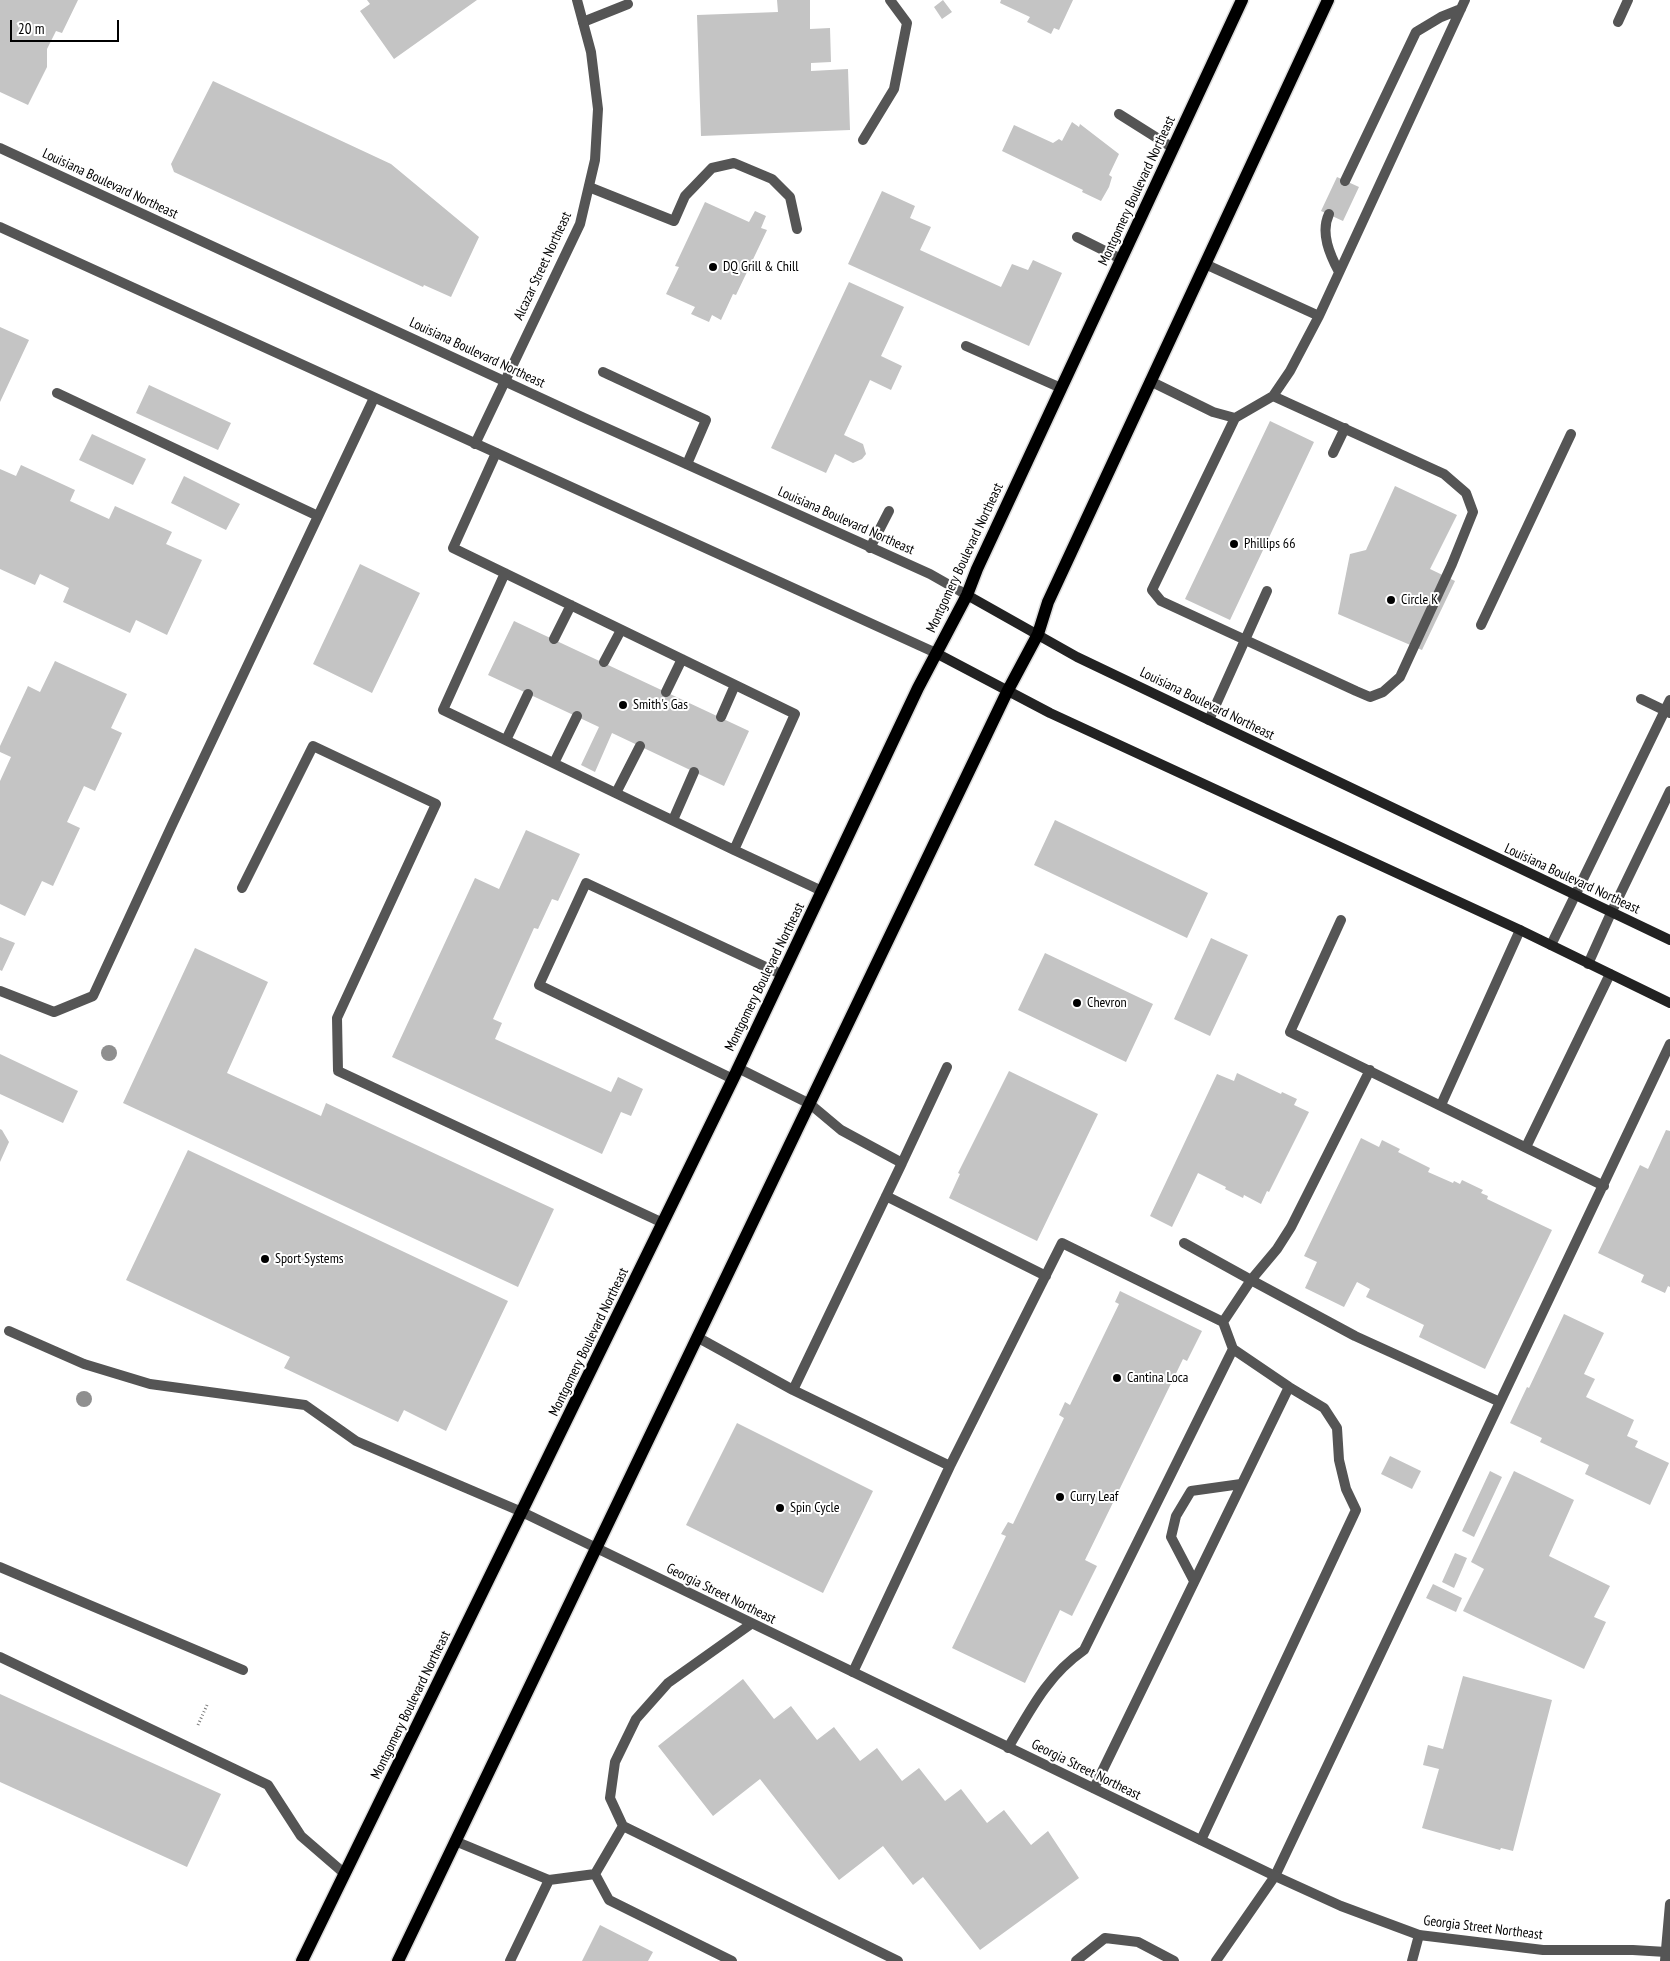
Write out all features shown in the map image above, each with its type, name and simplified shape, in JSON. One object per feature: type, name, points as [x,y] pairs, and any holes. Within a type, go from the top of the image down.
[{"type":"main road","name":"Montgomery Boulevard Northeast","points":[[302,1961],[663,1223],[936,653],[967,595],[977,569],[1242,0]]},
{"type":"main road","points":[[398,1961],[1007,692],[1038,634],[1048,602],[1328,0]]},
{"type":"main road","name":"Louisiana Boulevard Northeast","points":[[967,595],[1077,657],[1670,940]]},
{"type":"main road","points":[[936,653],[1050,713],[1520,930],[1670,1003]]},
{"type":"street","name":"Alcazar Street Northeast","points":[[475,444],[580,224],[589,187],[595,160],[598,109],[591,52],[577,0]]},
{"type":"street","points":[[862,140],[894,89],[907,23],[890,0]]},
{"type":"street","points":[[1618,22],[1628,0]]},
{"type":"street","points":[[583,22],[628,4]]},
{"type":"street","points":[[1345,181],[1416,32],[1463,5]]},
{"type":"street","points":[[1273,396],[1444,474],[1466,493],[1473,512],[1452,564],[1400,677],[1383,692],[1370,698],[1160,601],[1152,590],[1235,418],[1273,396],[1290,371],[1319,316],[1463,5]]},
{"type":"street","points":[[1119,114],[1173,148]]},
{"type":"street","name":"Louisiana Boulevard Northeast","points":[[0,148],[505,381],[930,574],[967,595]]},
{"type":"street","points":[[589,187],[674,220],[685,196],[712,168],[734,163],[772,179],[790,197],[797,229]]},
{"type":"street","points":[[1328,214],[1324,223],[1329,253],[1339,272]]},
{"type":"street","points":[[0,227],[936,653]]},
{"type":"street","points":[[1077,237],[1122,258]]},
{"type":"street","points":[[1205,264],[1319,316]]},
{"type":"street","points":[[966,346],[1061,388]]},
{"type":"street","points":[[603,372],[706,420],[687,464]]},
{"type":"street","points":[[1150,382],[1213,412],[1235,418]]},
{"type":"street","points":[[57,393],[318,516]]},
{"type":"street","points":[[0,991],[54,1012],[94,996],[172,825],[374,398]]},
{"type":"street","points":[[1333,454],[1345,428]]},
{"type":"street","points":[[1481,625],[1571,434]]},
{"type":"street","points":[[496,453],[453,548],[795,714],[734,850]]},
{"type":"street","points":[[870,548],[889,511]]},
{"type":"street","points":[[505,573],[443,710],[822,891]]},
{"type":"street","points":[[1209,720],[1267,591]]},
{"type":"street","points":[[554,639],[571,605]]},
{"type":"street","points":[[604,662],[622,630]]},
{"type":"street","points":[[666,692],[682,659]]},
{"type":"street","points":[[721,717],[735,685]]},
{"type":"street","points":[[506,740],[528,694]]},
{"type":"street","points":[[1640,699],[1668,712]]},
{"type":"street","points":[[1550,945],[1668,712],[1670,700]]},
{"type":"street","points":[[554,763],[576,716]]},
{"type":"street","points":[[242,888],[313,746],[436,804],[336,1018],[338,1071],[663,1223]]},
{"type":"street","points":[[616,793],[640,746]]},
{"type":"street","points":[[672,820],[694,772]]},
{"type":"street","points":[[1588,964],[1670,790]]},
{"type":"street","points":[[783,975],[586,883],[539,985],[735,1074],[810,1104],[841,1130],[902,1163]]},
{"type":"street","points":[[1341,920],[1290,1032],[1604,1186]]},
{"type":"street","points":[[1441,1105],[1520,930]]},
{"type":"street","points":[[1526,1147],[1610,974]]},
{"type":"street","points":[[1216,1961],[1276,1876],[1670,1044]]},
{"type":"street","points":[[792,1390],[947,1066]]},
{"type":"street","points":[[1223,1322],[1251,1280],[1277,1249],[1291,1227],[1370,1070]]},
{"type":"street","points":[[886,1196],[1046,1276]]},
{"type":"street","points":[[853,1672],[950,1466],[1062,1243],[1223,1322],[1233,1349],[1324,1408],[1337,1428],[1342,1475],[1356,1510],[1201,1840]]},
{"type":"street","points":[[1184,1243],[1355,1336],[1500,1402]]},
{"type":"street","name":"Georgia Street Northeast","points":[[9,1331],[84,1364],[150,1384],[305,1406],[356,1440],[522,1512],[1008,1748],[1341,1906],[1419,1935],[1543,1950],[1633,1950],[1666,1956]]},
{"type":"street","points":[[697,1337],[792,1390],[950,1466]]},
{"type":"street","points":[[1008,1748],[1040,1692],[1069,1660],[1084,1650],[1233,1349]]},
{"type":"street","points":[[1094,1788],[1289,1387]]},
{"type":"street","points":[[1194,1581],[1171,1537],[1176,1516],[1191,1491],[1241,1484]]},
{"type":"street","points":[[0,1568],[243,1670]]},
{"type":"street","points":[[752,1624],[668,1683],[636,1719],[615,1762],[610,1798],[623,1826],[898,1961]]},
{"type":"street","points":[[0,1657],[268,1785],[301,1836],[345,1874]]},
{"type":"street","points":[[595,1874],[623,1826]]},
{"type":"street","points":[[455,1840],[549,1880],[595,1874]]},
{"type":"street","points":[[595,1874],[609,1900],[732,1961]]},
{"type":"street","points":[[510,1961],[549,1880]]},
{"type":"street","points":[[1666,1956],[1670,1904]]},
{"type":"street","points":[[1412,1961],[1419,1935]]},
{"type":"street","points":[[1076,1961],[1104,1938],[1138,1942],[1174,1961]]},
{"type":"path","points":[[195,1730],[207,1705]]},
{"type":"building","points":[[0,0],[78,0],[62,33],[56,31],[47,49],[47,67],[28,105],[0,92]]},
{"type":"building","points":[[367,0],[477,0],[394,59],[360,11],[370,4]]},
{"type":"building","points":[[777,0],[810,0],[810,29],[830,28],[831,62],[811,63],[811,71],[848,69],[850,130],[701,136],[697,15],[778,12]]},
{"type":"building","points":[[943,0],[952,12],[942,19],[934,7]]},
{"type":"building","points":[[1001,0],[1073,0],[1059,30],[1054,28],[1051,34],[1027,22],[1030,17],[1000,3]]},
{"type":"building","points":[[213,81],[391,164],[479,237],[451,297],[424,285],[423,287],[174,172],[171,164]]},
{"type":"building","points":[[1072,122],[1079,127],[1080,124],[1119,154],[1109,175],[1112,177],[1109,187],[1101,201],[1082,192],[1083,190],[1002,151],[1014,125],[1053,143],[1059,139],[1062,141]]},
{"type":"building","points":[[1337,177],[1359,187],[1343,221],[1321,211]]},
{"type":"building","points":[[882,191],[915,206],[910,218],[931,227],[920,250],[1001,287],[1012,264],[1028,270],[1033,260],[1062,273],[1029,346],[848,264]]},
{"type":"building","points":[[705,202],[749,222],[755,211],[766,216],[761,228],[767,230],[736,295],[733,294],[721,320],[712,315],[709,322],[691,314],[695,307],[666,294],[679,267],[675,266]]},
{"type":"building","points":[[849,282],[904,307],[881,356],[902,366],[891,390],[870,380],[844,435],[863,444],[866,454],[862,459],[853,463],[835,454],[826,473],[771,448]]},
{"type":"building","points":[[0,327],[29,340],[0,402]]},
{"type":"building","points":[[149,385],[231,423],[218,450],[136,413]]},
{"type":"building","points":[[1270,421],[1314,442],[1230,620],[1185,599]]},
{"type":"building","points":[[92,434],[146,459],[133,485],[79,460]]},
{"type":"building","points":[[21,465],[75,490],[70,501],[109,519],[115,506],[172,532],[166,544],[202,560],[167,635],[136,620],[130,633],[63,602],[69,588],[40,574],[35,585],[0,569],[0,469],[16,476]]},
{"type":"building","points":[[184,476],[240,504],[226,530],[171,503]]},
{"type":"building","points":[[1395,486],[1457,515],[1430,569],[1455,581],[1422,650],[1338,614],[1350,554],[1366,550]]},
{"type":"building","points":[[360,564],[420,593],[372,693],[313,664]]},
{"type":"building","name":"Smith's Gas","points":[[514,621],[749,731],[724,786],[612,733],[595,772],[581,765],[599,727],[488,675]]},
{"type":"building","points":[[55,661],[127,694],[111,728],[122,733],[95,791],[84,786],[67,822],[80,828],[53,886],[42,881],[25,916],[0,904],[0,781],[11,757],[0,752],[0,746],[28,686],[40,692]]},
{"type":"building","points":[[1055,820],[1208,893],[1187,938],[1034,865]]},
{"type":"building","points":[[526,830],[580,854],[558,901],[552,899],[538,929],[534,928],[493,1019],[502,1023],[495,1039],[611,1092],[618,1077],[643,1089],[631,1116],[621,1112],[602,1154],[392,1057],[475,878],[499,889]]},
{"type":"building","points":[[0,937],[15,943],[2,971],[0,970]]},
{"type":"building","points":[[1211,938],[1248,955],[1210,1036],[1174,1019]]},
{"type":"building","points":[[195,948],[268,982],[227,1073],[321,1116],[326,1103],[554,1209],[518,1287],[123,1103]]},
{"type":"building","points":[[1045,953],[1153,1004],[1126,1062],[1018,1010]]},
{"type":"building","points":[[0,1054],[78,1091],[63,1123],[0,1094]]},
{"type":"building","points":[[1009,1071],[1098,1114],[1037,1241],[949,1198],[960,1174],[958,1173]]},
{"type":"building","points":[[1237,1073],[1281,1094],[1282,1092],[1297,1099],[1294,1105],[1309,1112],[1269,1192],[1267,1191],[1261,1204],[1244,1195],[1243,1198],[1198,1173],[1172,1227],[1150,1216],[1217,1074],[1234,1081]]},
{"type":"building","points":[[0,1129],[9,1142],[0,1162]]},
{"type":"building","points":[[1666,1130],[1670,1131],[1670,1287],[1668,1286],[1665,1293],[1641,1282],[1644,1275],[1598,1253],[1640,1165],[1648,1169]]},
{"type":"building","points":[[1361,1138],[1379,1147],[1382,1140],[1400,1149],[1398,1152],[1430,1168],[1428,1172],[1453,1183],[1454,1181],[1460,1184],[1462,1180],[1483,1190],[1481,1193],[1488,1196],[1487,1199],[1552,1230],[1485,1369],[1419,1337],[1424,1325],[1366,1297],[1370,1289],[1357,1282],[1344,1307],[1305,1288],[1317,1262],[1304,1256]]},
{"type":"building","points":[[188,1150],[508,1301],[446,1431],[404,1410],[398,1422],[284,1368],[290,1357],[126,1280]]},
{"type":"building","points":[[1120,1291],[1202,1331],[1187,1361],[1183,1359],[1085,1560],[1097,1566],[1072,1616],[1060,1610],[1025,1683],[952,1648],[1006,1536],[1001,1534],[1008,1522],[1013,1524],[1064,1418],[1059,1415],[1065,1402],[1070,1405],[1119,1304],[1115,1302]]},
{"type":"building","points":[[1564,1314],[1604,1333],[1584,1374],[1595,1379],[1586,1397],[1634,1420],[1627,1436],[1638,1441],[1635,1447],[1669,1463],[1650,1505],[1585,1474],[1589,1465],[1540,1442],[1542,1438],[1510,1423]]},
{"type":"building","name":"Spin Cycle","points":[[737,1423],[873,1491],[823,1593],[686,1525]]},
{"type":"building","points":[[1390,1456],[1421,1471],[1412,1489],[1381,1474]]},
{"type":"building","points":[[1490,1471],[1502,1477],[1474,1537],[1462,1531]]},
{"type":"building","points":[[1514,1471],[1574,1500],[1549,1556],[1610,1586],[1594,1617],[1606,1622],[1584,1669],[1463,1611],[1484,1569],[1471,1562]]},
{"type":"building","points":[[1455,1553],[1467,1558],[1454,1588],[1442,1582]]},
{"type":"building","points":[[1433,1584],[1462,1598],[1456,1612],[1426,1598]]},
{"type":"building","points":[[1463,1676],[1552,1700],[1513,1851],[1501,1848],[1500,1850],[1422,1828],[1439,1769],[1423,1765],[1428,1745],[1443,1749]]},
{"type":"building","points":[[743,1679],[774,1719],[791,1706],[817,1740],[834,1727],[860,1761],[877,1748],[902,1781],[919,1768],[945,1801],[961,1789],[987,1823],[1004,1810],[1031,1845],[1048,1831],[1079,1878],[980,1950],[923,1877],[913,1885],[883,1846],[839,1880],[760,1779],[713,1816],[658,1746]]},
{"type":"building","points":[[0,1694],[221,1794],[187,1867],[0,1782]]},
{"type":"building","points":[[600,1925],[653,1952],[648,1961],[582,1961]]},
{"type":"place","name":"DQ Grill & Chill","points":[[713,267]]},
{"type":"place","name":"Phillips 66","points":[[1234,544]]},
{"type":"place","name":"Circle K","points":[[1391,600]]},
{"type":"place","name":"Smith's Gas","points":[[623,705]]},
{"type":"place","name":"Chevron","points":[[1077,1003]]},
{"type":"place","name":"Sport Systems","points":[[265,1259]]},
{"type":"place","name":"Cantina Loca","points":[[1117,1378]]},
{"type":"place","name":"Curry Leaf","points":[[1060,1497]]},
{"type":"place","name":"Spin Cycle","points":[[780,1508]]}]
